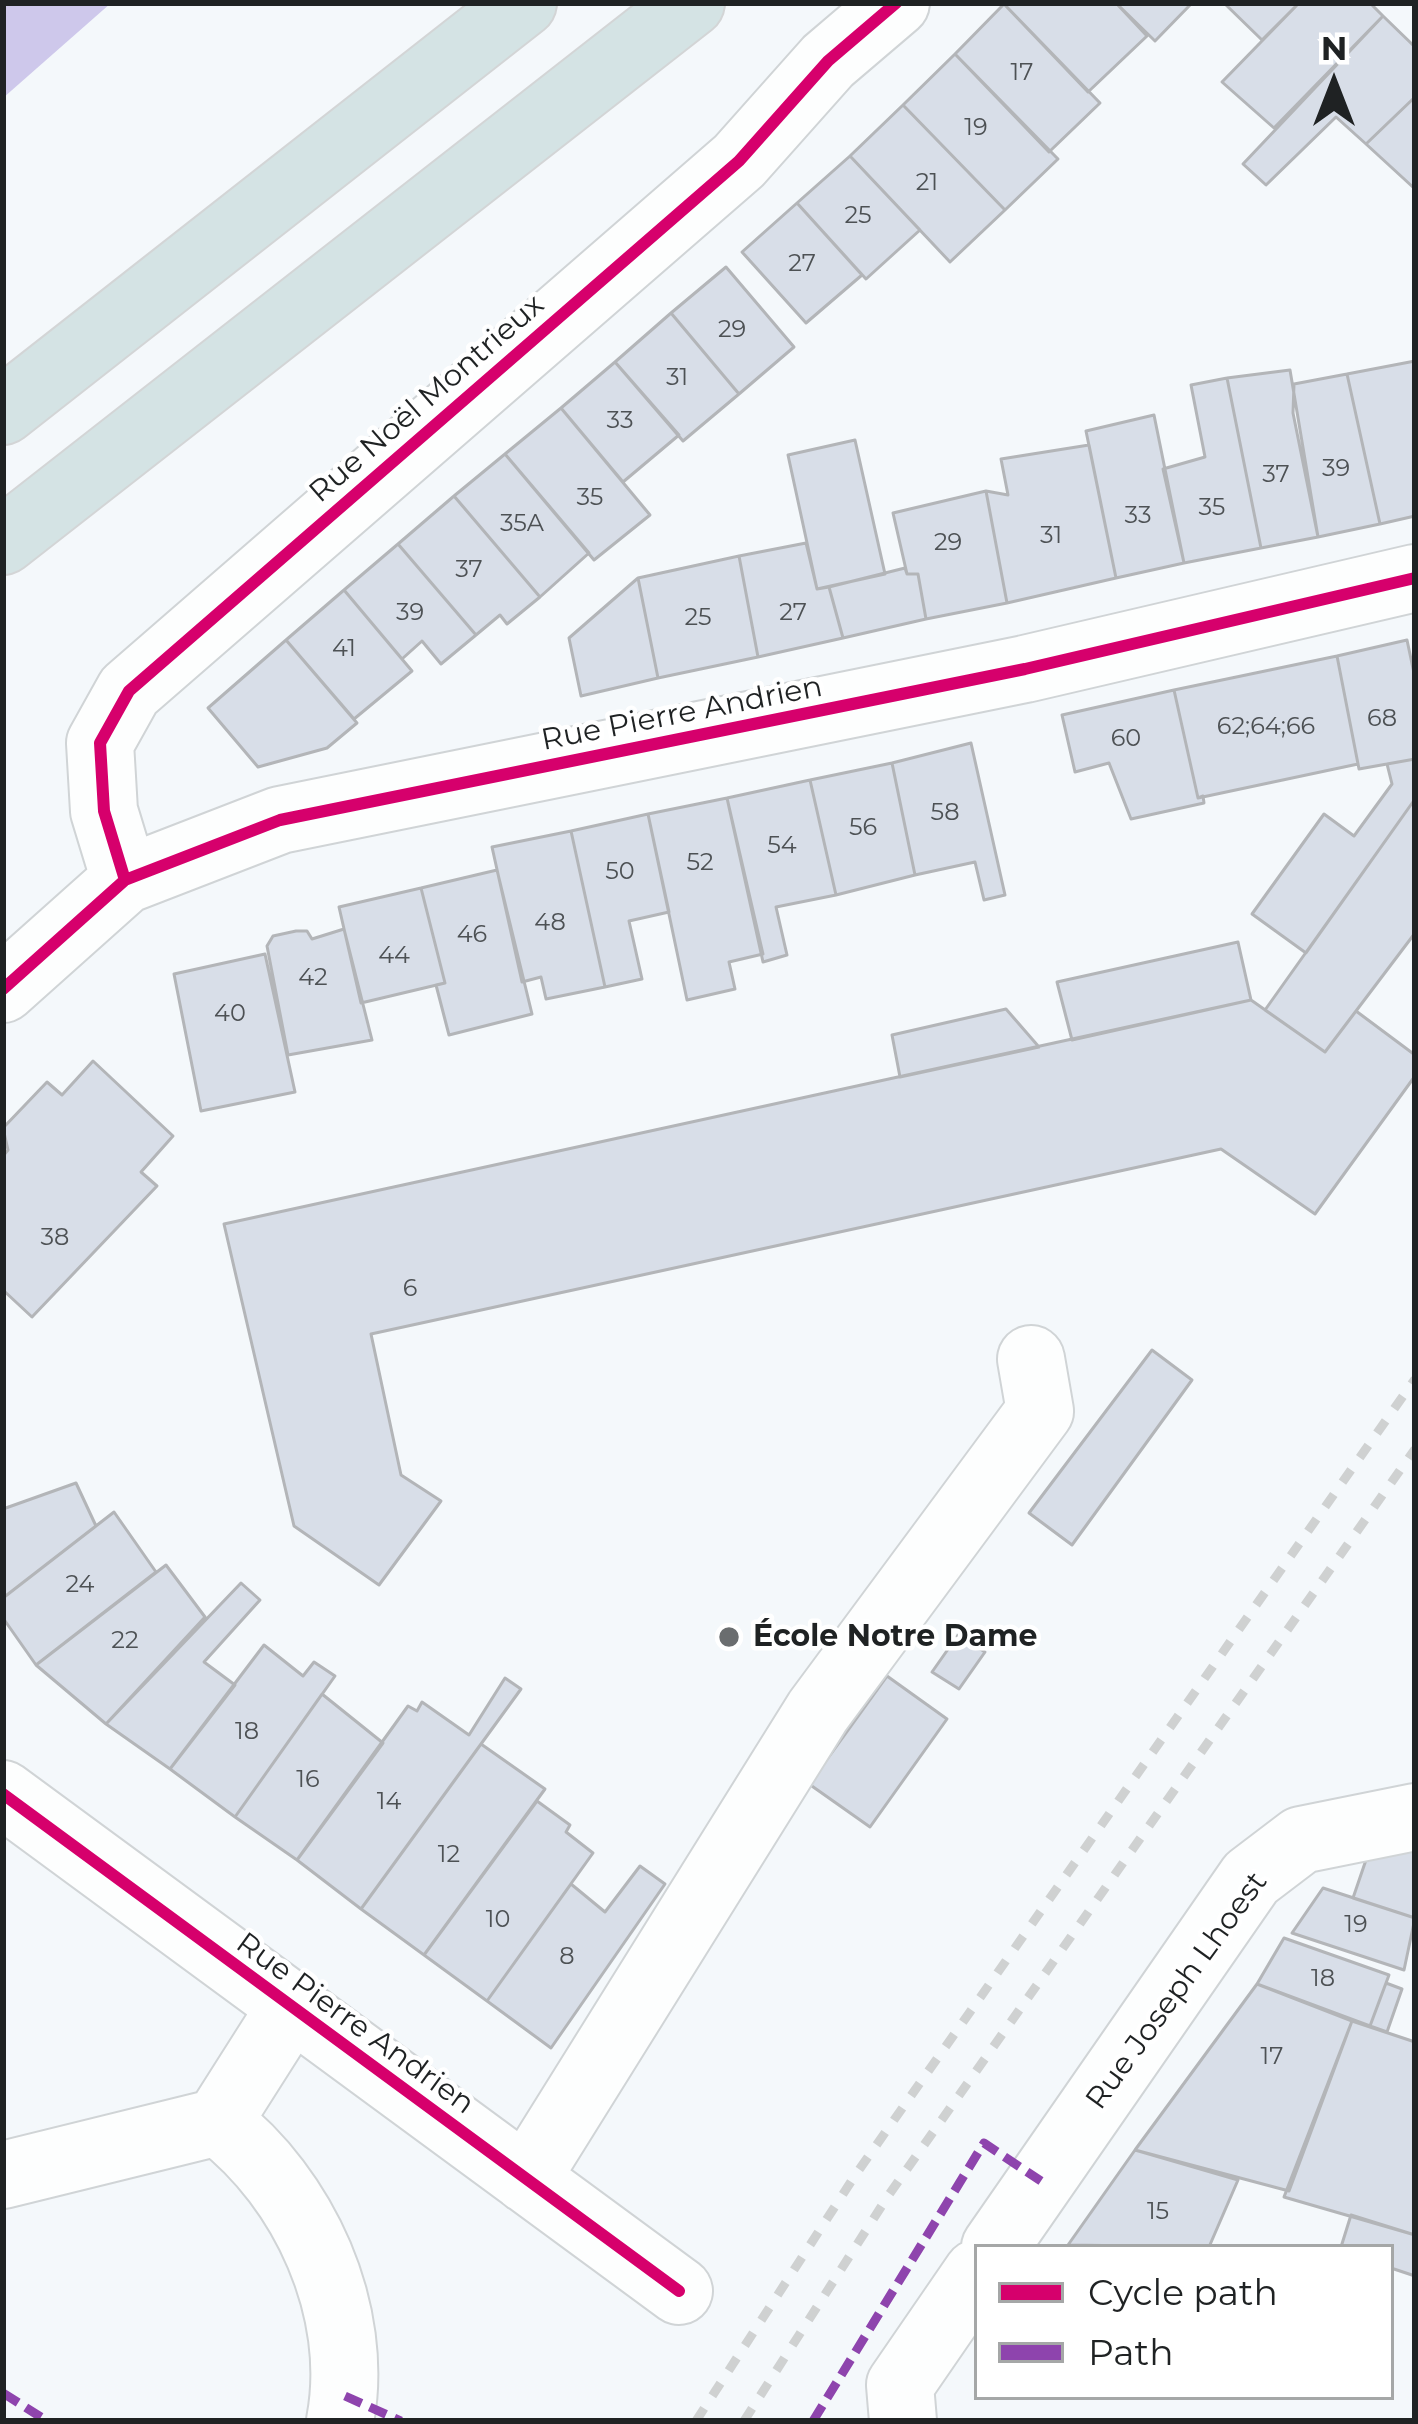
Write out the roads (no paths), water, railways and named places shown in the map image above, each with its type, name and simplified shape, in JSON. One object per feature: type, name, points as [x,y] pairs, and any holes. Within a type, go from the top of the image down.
[{"type":"highway","points":[[3,411],[523,3]]},
{"type":"highway","points":[[3,541],[691,3]]},
{"type":"street","name":"Rue Noël Montrieux","points":[[125,880],[104,812],[100,743],[129,691],[739,160],[828,61],[896,3]]},
{"type":"street","name":"Rue Pierre Andrien","points":[[3,989],[125,880],[280,820],[1025,669],[1415,578]]},
{"type":"street","points":[[526,2179],[818,1711],[1040,1411],[1031,1359]]},
{"type":"street","name":"Rue Pierre Andrien","points":[[3,1794],[680,2290]]},
{"type":"street","name":"Rue Joseph Lhoest","points":[[997,2244],[1251,1878],[1301,1840],[1415,1817]]},
{"type":"street","points":[[3,2175],[218,2122],[291,2007]]},
{"type":"street","points":[[218,2122],[258,2153],[289,2195],[320,2263],[343,2324],[340,2421]]},
{"type":"street","points":[[901,2403],[974,2278]]},
{"type":"railway","points":[[696,2421],[856,2174],[1415,1379]]},
{"type":"railway","points":[[744,2421],[888,2196],[1415,1449]]},
{"type":"place","name":"École Notre Dame","points":[[729,1637]]}]
